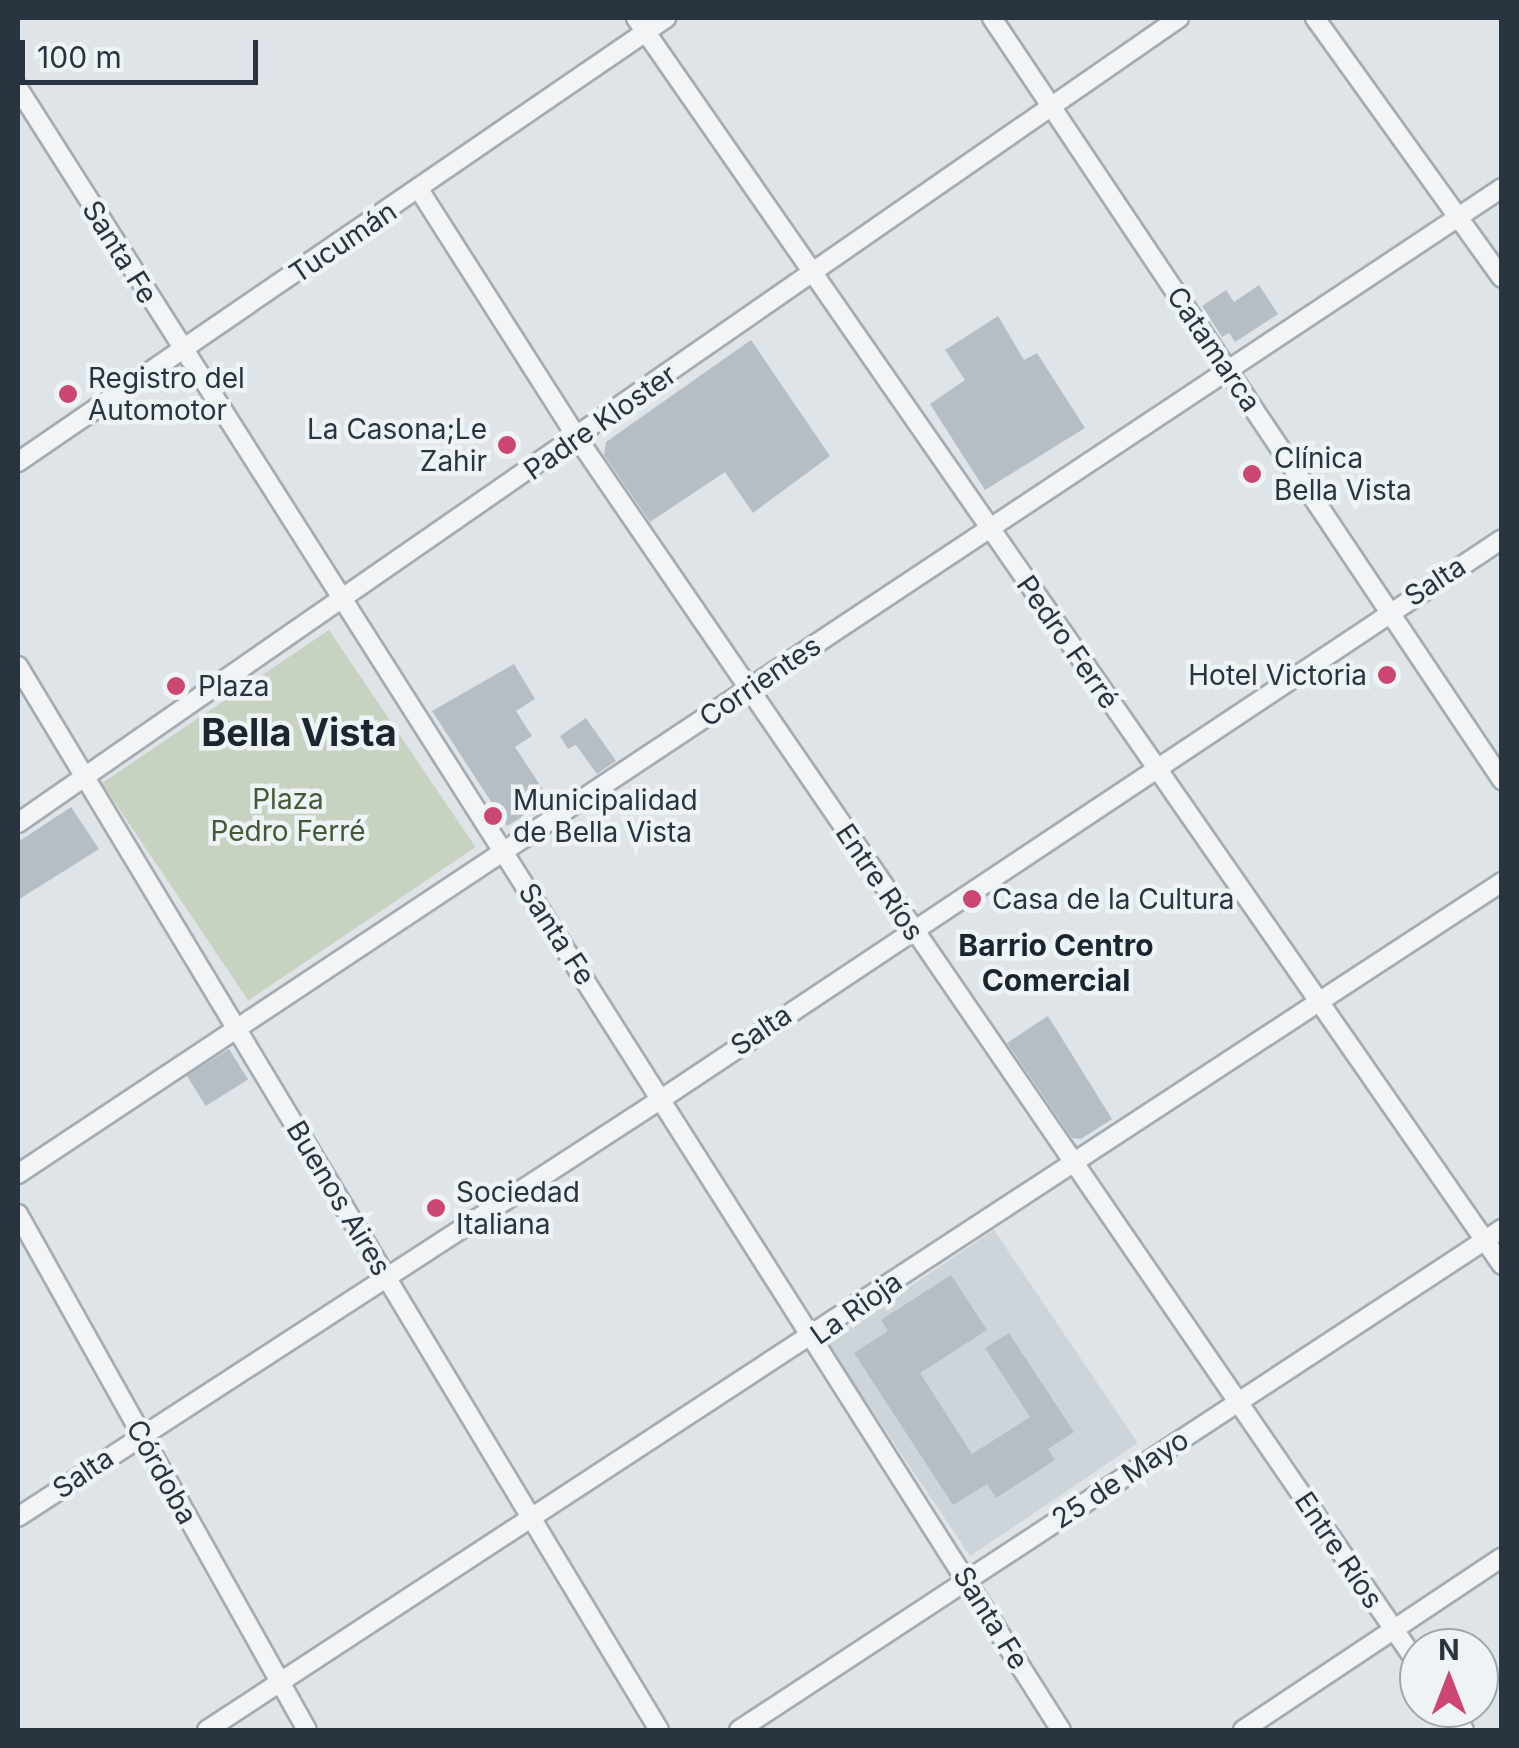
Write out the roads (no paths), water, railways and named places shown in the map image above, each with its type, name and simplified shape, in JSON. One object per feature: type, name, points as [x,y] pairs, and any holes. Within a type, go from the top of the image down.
[{"type":"street","name":"Tucumán","points":[[18,462],[180,349],[420,191],[641,24],[666,18]]},
{"type":"street","name":"Catamarca","points":[[992,18],[1226,366],[1385,614],[1502,780]]},
{"type":"street","name":"Padre Kloster","points":[[18,824],[578,440],[810,271],[1179,18]]},
{"type":"street","points":[[1315,18],[1502,278]]},
{"type":"street","name":"Pedro Ferré","points":[[641,24],[1502,1266]]},
{"type":"street","name":"Santa Fe","points":[[18,88],[340,601],[663,1098],[1061,1730]]},
{"type":"street","name":"Corrientes","points":[[18,1174],[504,853],[1226,366],[1502,188]]},
{"type":"street","name":"Entre Ríos","points":[[420,191],[578,440],[1399,1636]]},
{"type":"street","name":"Salta","points":[[18,1517],[663,1098],[1154,766],[1502,539]]},
{"type":"street","name":"Buenos Aires","points":[[18,666],[659,1730]]},
{"type":"street","name":"La Rioja","points":[[206,1730],[814,1338],[1070,1159],[1502,882]]},
{"type":"street","name":"Córdoba","points":[[18,1214],[308,1730]]},
{"type":"street","name":"25 de Mayo","points":[[738,1730],[1502,1229]]},
{"type":"street","points":[[1243,1730],[1502,1558]]},
{"type":"place","name":"Registro del Automotor","points":[[68,394]]},
{"type":"place","name":"La Casona;Le Zahir","points":[[507,445]]},
{"type":"place","name":"Clínica Bella Vista","points":[[1252,474]]},
{"type":"place","name":"Hotel Victoria","points":[[1387,675]]},
{"type":"place","name":"Plaza","points":[[176,686]]},
{"type":"place","name":"Municipalidad de Bella Vista","points":[[493,816]]},
{"type":"place","name":"Casa de la Cultura","points":[[972,899]]},
{"type":"place","name":"Sociedad Italiana","points":[[436,1208]]},
{"type":"district","name":"Bella Vista","points":[[299,733]]},
{"type":"district","name":"Barrio Centro Comercial","points":[[1056,962]]},
{"type":"park label","name":"Plaza Pedro Ferré","points":[[288,815]]}]
